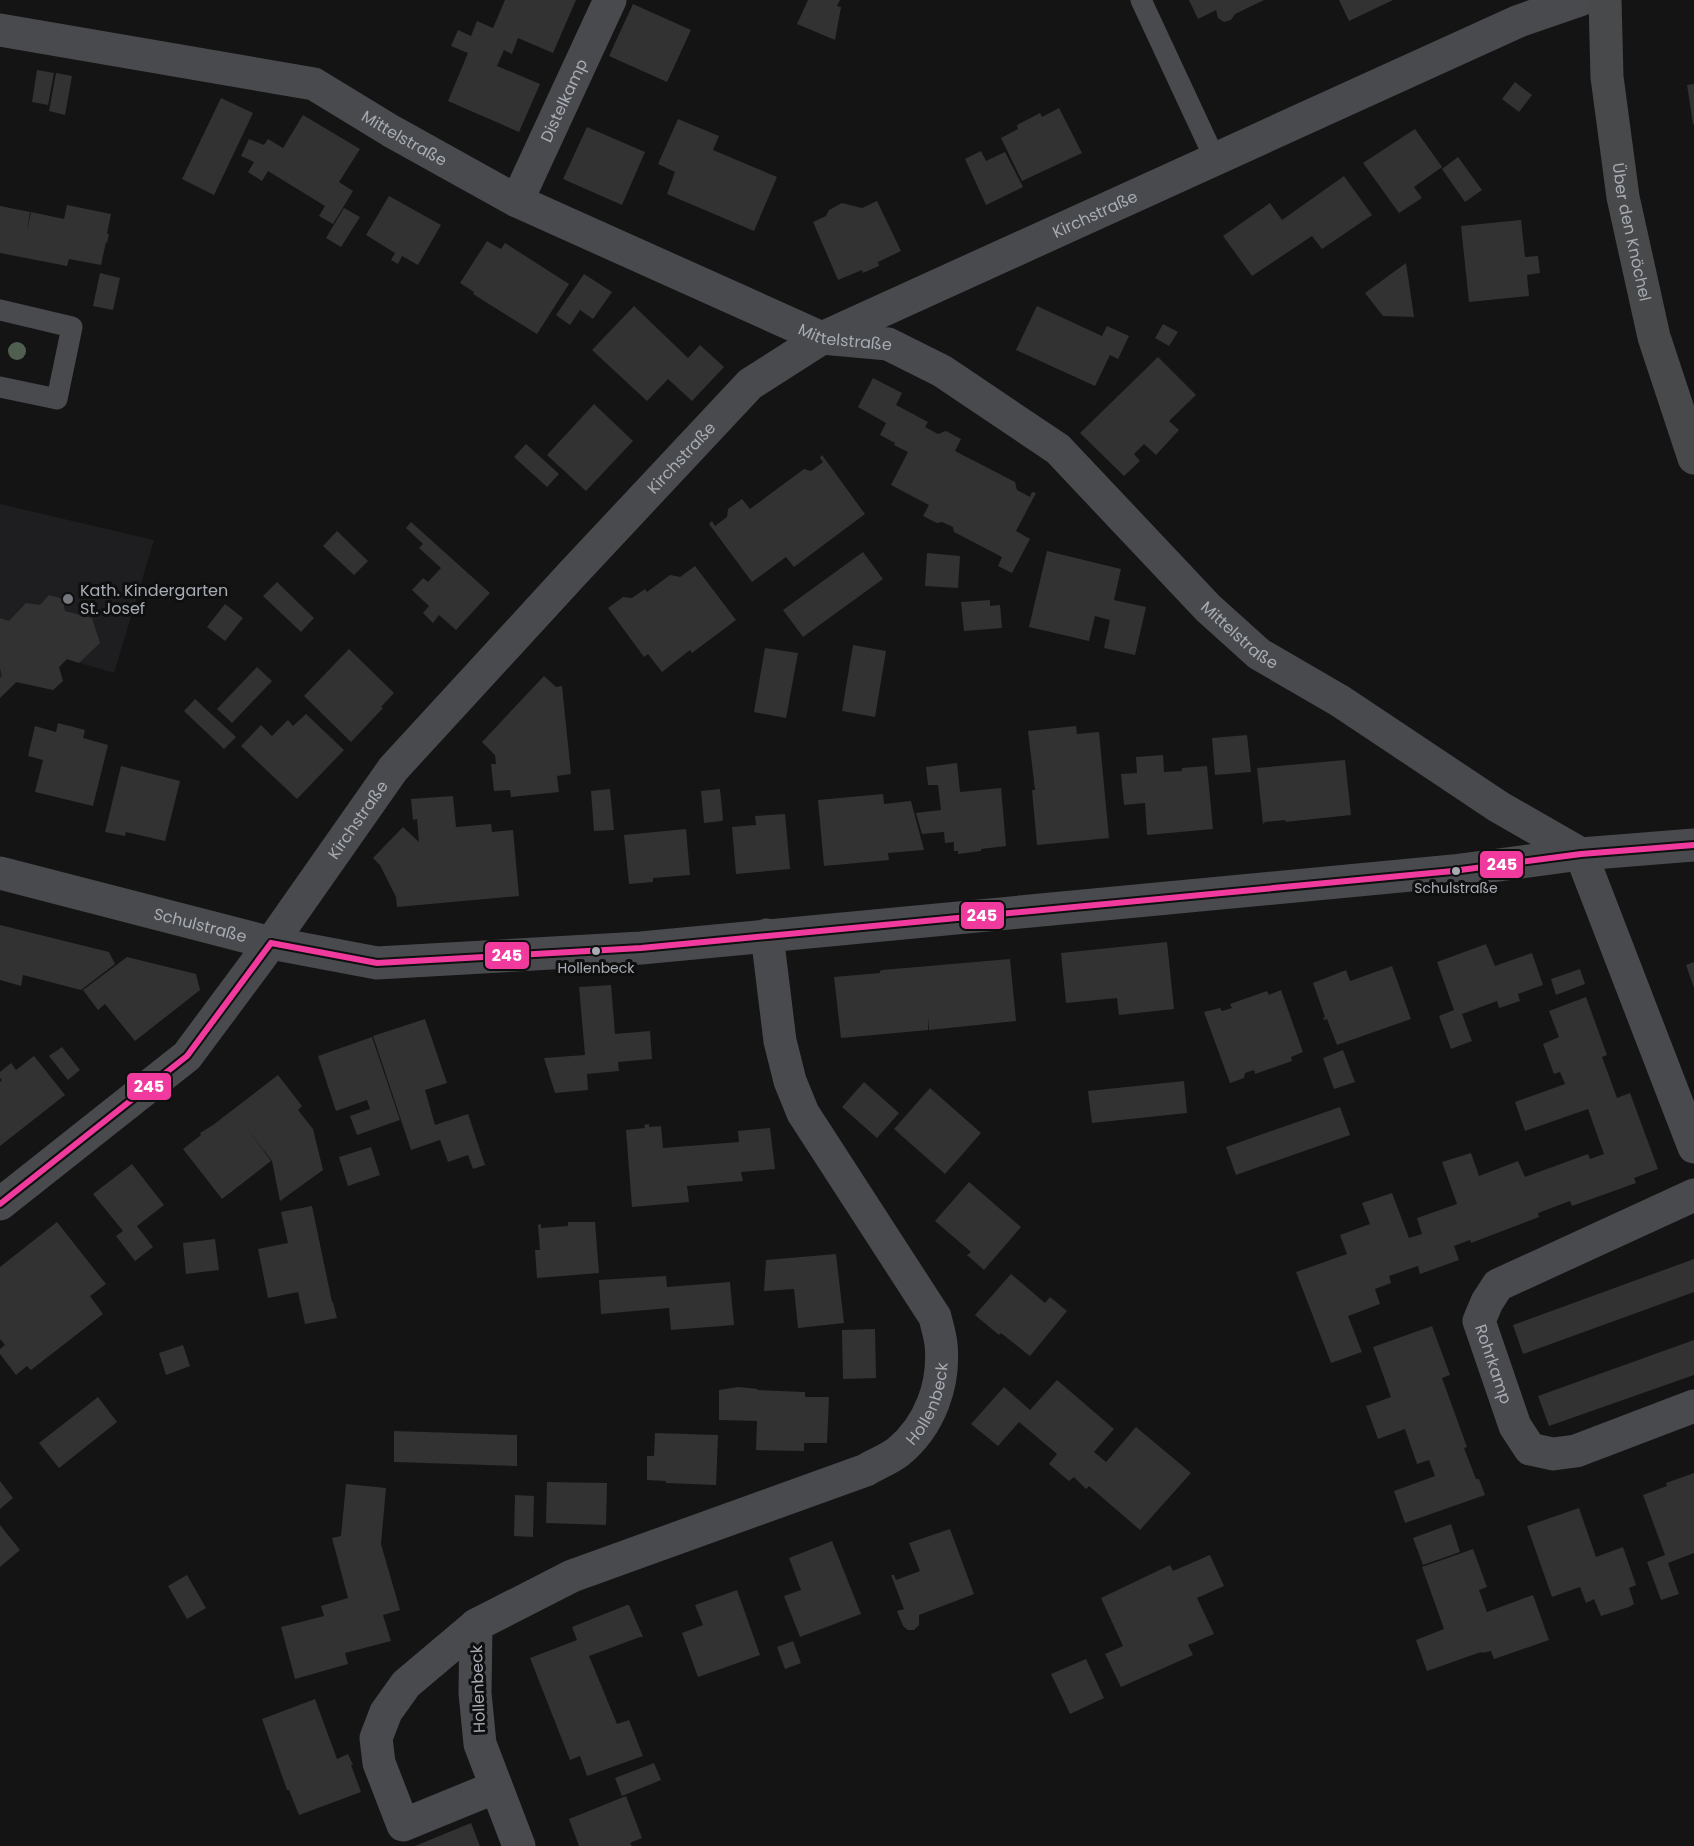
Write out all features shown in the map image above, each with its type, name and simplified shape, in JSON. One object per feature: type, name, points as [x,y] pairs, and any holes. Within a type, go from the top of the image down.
[{"type":"main road","name":"Über den Knöchel","points":[[1605,0],[1607,77],[1623,197],[1654,337],[1694,458]]},
{"type":"street","name":"Distelkamp","points":[[517,201],[610,0]]},
{"type":"street","name":"Kirchstraße","points":[[0,1204],[187,1056],[271,943],[393,769],[750,384],[822,338],[1519,21],[1580,0]]},
{"type":"street","name":"Mittelstraße","points":[[0,30],[314,84],[391,131],[517,201],[822,338],[888,344],[942,371],[1058,449],[1208,608],[1259,654],[1340,701],[1499,807],[1581,854]]},
{"type":"street","name":"Schulstraße","points":[[0,873],[271,943],[377,963],[641,948],[1453,871],[1581,854],[1694,845]]},
{"type":"street","points":[[1581,854],[1694,1147]]},
{"type":"street","name":"Hollenbeck","points":[[496,1787],[403,1824],[379,1764],[376,1738],[386,1712],[406,1684],[432,1661],[476,1625],[572,1576],[866,1470],[898,1452],[918,1431],[935,1402],[940,1373],[941,1344],[934,1317],[803,1113],[790,1081],[780,1041],[767,936]]},
{"type":"street","name":"Rohrkamp","points":[[1694,1195],[1498,1285],[1479,1321],[1515,1426],[1530,1449],[1553,1454],[1576,1451],[1694,1406]]},
{"type":"street","name":"Hollenbeck","points":[[476,1625],[475,1693],[480,1744],[519,1846]]},
{"type":"lane","points":[[1141,0],[1215,159]]},
{"type":"lane","points":[[0,310],[72,327],[57,399],[0,387]]},
{"type":"shaded area","name":"Kath. Kindergarten St. Josef","points":[[0,504],[154,540],[114,673],[67,659],[59,667],[17,682],[0,698]]},
{"type":"building","points":[[505,0],[576,0],[553,53],[518,38],[512,54],[504,50],[497,66],[540,84],[519,132],[448,101],[468,53],[451,46],[458,30],[471,36],[477,21],[493,28]]},
{"type":"building","points":[[808,0],[840,0],[837,6],[841,7],[835,40],[797,24]]},
{"type":"building","points":[[1189,0],[1264,0],[1224,22],[1218,18],[1216,10],[1198,19]]},
{"type":"building","points":[[1339,0],[1393,0],[1349,21]]},
{"type":"building","points":[[633,4],[691,30],[667,82],[609,56]]},
{"type":"building","points":[[37,70],[54,73],[48,105],[32,102]]},
{"type":"building","points":[[56,73],[72,76],[65,115],[49,111]]},
{"type":"building","points":[[1515,82],[1532,95],[1519,112],[1502,99]]},
{"type":"building","points":[[1694,84],[1694,124],[1693,124],[1687,85]]},
{"type":"building","points":[[221,98],[253,113],[214,195],[182,179]]},
{"type":"building","points":[[1059,108],[1082,153],[1022,181],[1001,138],[1018,129],[1017,125],[1040,113],[1042,117]]},
{"type":"building","points":[[303,115],[360,149],[339,182],[353,191],[333,224],[319,216],[325,206],[268,171],[262,181],[248,172],[254,162],[241,156],[249,139],[264,145],[268,139],[283,148]]},
{"type":"building","points":[[678,119],[719,136],[713,150],[777,177],[754,231],[667,194],[675,172],[658,164]]},
{"type":"building","points":[[587,127],[645,152],[622,205],[563,179]]},
{"type":"building","points":[[1415,129],[1442,167],[1414,187],[1422,198],[1399,213],[1363,163]]},
{"type":"building","points":[[981,151],[986,161],[1005,152],[1023,187],[986,205],[965,159]]},
{"type":"building","points":[[1458,157],[1482,190],[1465,202],[1442,169]]},
{"type":"building","points":[[1344,176],[1372,215],[1322,249],[1312,236],[1252,276],[1223,236],[1270,203],[1282,220]]},
{"type":"building","points":[[389,196],[441,225],[418,265],[402,256],[398,264],[391,260],[395,253],[366,235]]},
{"type":"building","points":[[877,201],[901,251],[878,262],[879,266],[838,280],[813,222],[826,216],[829,210],[842,203],[862,208]]},
{"type":"building","points":[[67,205],[111,214],[107,234],[109,234],[101,265],[69,259],[67,266],[0,253],[0,206],[30,212],[27,232],[31,212],[64,219]]},
{"type":"building","points":[[344,208],[360,217],[341,247],[326,238]]},
{"type":"building","points":[[1521,220],[1525,257],[1538,256],[1540,273],[1527,275],[1529,296],[1469,302],[1461,226]]},
{"type":"building","points":[[487,241],[501,249],[505,243],[569,284],[537,334],[473,294],[474,292],[460,283]]},
{"type":"building","points":[[1406,263],[1414,317],[1383,316],[1365,293]]},
{"type":"building","points":[[100,273],[120,278],[113,310],[93,306]]},
{"type":"building","points":[[584,274],[612,292],[593,319],[580,310],[570,325],[556,315]]},
{"type":"building","points":[[634,306],[688,358],[700,345],[724,367],[692,401],[668,379],[647,401],[592,350]]},
{"type":"building","points":[[1037,306],[1102,336],[1107,326],[1129,336],[1118,359],[1110,355],[1095,386],[1016,350]]},
{"type":"building","points":[[1163,324],[1178,332],[1169,346],[1155,338]]},
{"type":"building","points":[[1158,357],[1196,395],[1169,421],[1179,430],[1156,455],[1144,444],[1134,454],[1140,461],[1124,476],[1080,433]]},
{"type":"building","points":[[873,378],[902,393],[896,405],[928,422],[925,427],[938,434],[946,431],[961,439],[955,451],[1015,482],[1017,490],[1030,497],[1032,492],[1036,493],[1016,531],[1030,539],[1012,573],[998,566],[1002,557],[954,532],[953,527],[923,516],[929,505],[891,485],[908,452],[880,435],[886,423],[858,407]]},
{"type":"building","points":[[594,404],[633,441],[586,491],[547,455]]},
{"type":"building","points":[[526,444],[559,474],[547,487],[514,457]]},
{"type":"building","points":[[822,455],[865,514],[794,567],[786,557],[752,582],[709,524],[712,521],[715,526],[727,517],[728,509],[742,499],[750,509],[804,469],[811,471],[823,462],[820,458]]},
{"type":"building","points":[[411,522],[490,593],[456,630],[439,615],[433,623],[423,613],[429,606],[412,590],[423,578],[428,582],[441,568],[419,548],[423,544],[406,528]]},
{"type":"building","points":[[337,531],[368,561],[354,575],[323,546]]},
{"type":"building","points":[[1047,551],[1121,569],[1114,600],[1146,607],[1135,655],[1104,648],[1110,620],[1095,616],[1089,641],[1029,627]]},
{"type":"building","points":[[863,552],[883,579],[803,637],[783,610]]},
{"type":"building","points":[[927,553],[960,556],[958,588],[925,586]]},
{"type":"building","points":[[695,566],[736,620],[692,653],[690,650],[662,672],[648,654],[644,657],[608,608],[623,597],[632,598],[645,589],[647,592],[670,575],[680,577]]},
{"type":"building","points":[[277,582],[314,618],[301,632],[263,596]]},
{"type":"building","points":[[49,595],[63,599],[65,611],[92,618],[100,643],[79,663],[67,659],[59,667],[63,681],[53,690],[16,682],[0,698],[0,678],[2,676],[0,618],[9,621],[26,603],[40,605]]},
{"type":"building","points":[[990,600],[990,606],[1000,605],[1002,628],[964,631],[961,602]]},
{"type":"building","points":[[225,604],[243,618],[225,641],[207,627]]},
{"type":"building","points":[[853,645],[886,651],[875,717],[842,711]]},
{"type":"building","points":[[765,648],[798,653],[786,718],[754,712]]},
{"type":"building","points":[[349,649],[394,693],[351,742],[304,696]]},
{"type":"building","points":[[257,667],[272,681],[232,723],[217,709]]},
{"type":"building","points":[[544,676],[556,687],[562,686],[571,774],[557,776],[559,792],[511,797],[510,790],[494,791],[491,764],[496,764],[495,755],[482,742]]},
{"type":"building","points":[[195,699],[236,737],[224,749],[184,711]]},
{"type":"building","points":[[306,714],[344,750],[297,799],[241,746],[261,725],[272,736],[288,720],[293,726]]},
{"type":"building","points":[[58,723],[85,730],[83,738],[108,745],[93,806],[35,792],[43,760],[28,756],[35,726],[56,732]]},
{"type":"building","points":[[1076,726],[1077,734],[1099,732],[1109,838],[1037,845],[1032,790],[1035,790],[1028,731]]},
{"type":"building","points":[[1247,735],[1251,772],[1215,775],[1212,738]]},
{"type":"building","points":[[1163,755],[1164,772],[1207,766],[1213,829],[1147,835],[1145,803],[1124,805],[1121,774],[1137,773],[1136,757]]},
{"type":"building","points":[[1345,760],[1351,815],[1263,824],[1257,768]]},
{"type":"building","points":[[957,763],[960,792],[1001,788],[1006,846],[958,854],[958,851],[954,851],[954,842],[945,843],[944,832],[922,834],[916,813],[941,810],[938,785],[928,785],[926,767]]},
{"type":"building","points":[[121,766],[180,781],[165,841],[126,832],[125,836],[105,832]]},
{"type":"building","points":[[610,789],[614,830],[594,831],[591,791]]},
{"type":"building","points":[[720,789],[723,819],[704,823],[701,791]]},
{"type":"building","points":[[883,794],[884,804],[911,801],[924,850],[888,853],[889,860],[824,866],[818,800]]},
{"type":"building","points":[[453,796],[456,827],[491,824],[492,832],[513,830],[519,896],[397,907],[396,897],[380,865],[373,858],[403,827],[419,842],[417,819],[413,820],[411,799]]},
{"type":"building","points":[[785,814],[790,869],[736,874],[732,827],[756,825],[755,816]]},
{"type":"building","points":[[686,829],[690,875],[653,878],[653,882],[629,884],[624,835]]},
{"type":"building","points":[[0,925],[109,952],[115,964],[81,990],[23,975],[21,986],[0,980]]},
{"type":"building","points":[[1167,942],[1174,1009],[1119,1015],[1117,998],[1066,1003],[1061,953]]},
{"type":"building","points":[[1486,944],[1495,966],[1532,953],[1543,985],[1518,994],[1520,1001],[1499,1008],[1497,1001],[1462,1014],[1472,1041],[1451,1049],[1439,1016],[1454,1010],[1437,962]]},
{"type":"building","points":[[127,957],[196,974],[200,990],[135,1041],[105,1004],[98,1010],[83,990]]},
{"type":"building","points":[[1010,959],[1016,1021],[929,1030],[928,1018],[928,1030],[841,1038],[834,977],[880,973],[882,970]]},
{"type":"building","points":[[1694,962],[1694,988],[1686,965]]},
{"type":"building","points":[[1392,966],[1411,1019],[1337,1045],[1327,1019],[1323,1018],[1325,1017],[1313,983],[1346,970],[1350,981]]},
{"type":"building","points":[[1580,969],[1585,984],[1556,995],[1551,979]]},
{"type":"building","points":[[611,985],[615,1034],[650,1031],[652,1059],[618,1062],[619,1071],[587,1074],[588,1090],[555,1093],[544,1058],[585,1055],[579,987]]},
{"type":"building","points":[[1281,990],[1303,1052],[1291,1057],[1292,1061],[1255,1074],[1254,1070],[1245,1073],[1244,1078],[1230,1083],[1204,1012],[1220,1008],[1222,1011],[1232,1008],[1230,1004],[1267,991],[1269,995]]},
{"type":"building","points":[[1586,997],[1607,1055],[1602,1057],[1617,1098],[1630,1093],[1658,1169],[1634,1178],[1636,1183],[1572,1206],[1570,1201],[1538,1213],[1539,1217],[1471,1243],[1470,1240],[1454,1246],[1459,1260],[1420,1274],[1418,1266],[1389,1276],[1391,1283],[1375,1289],[1380,1304],[1348,1316],[1362,1352],[1331,1363],[1296,1272],[1347,1254],[1340,1235],[1370,1224],[1362,1203],[1392,1193],[1409,1238],[1422,1234],[1417,1218],[1457,1204],[1442,1162],[1471,1153],[1479,1176],[1518,1161],[1525,1177],[1588,1154],[1590,1159],[1604,1154],[1588,1109],[1525,1131],[1515,1102],[1565,1084],[1560,1072],[1554,1074],[1543,1044],[1559,1037],[1549,1011]]},
{"type":"building","points":[[425,1019],[447,1083],[425,1090],[435,1125],[468,1114],[485,1165],[473,1169],[468,1155],[448,1162],[440,1140],[411,1150],[373,1036]]},
{"type":"building","points":[[372,1037],[400,1120],[357,1135],[350,1116],[370,1109],[367,1100],[336,1111],[318,1056]]},
{"type":"building","points":[[62,1047],[80,1070],[68,1080],[49,1056]]},
{"type":"building","points":[[1343,1050],[1355,1082],[1334,1089],[1323,1058]]},
{"type":"building","points":[[34,1056],[65,1095],[0,1146],[0,1082],[2,1080],[0,1072],[11,1063],[16,1070]]},
{"type":"building","points":[[278,1075],[302,1106],[298,1110],[313,1129],[323,1170],[280,1201],[272,1161],[248,1130],[271,1161],[222,1199],[183,1149],[201,1135],[200,1133]]},
{"type":"building","points":[[1184,1081],[1187,1113],[1092,1123],[1088,1091]]},
{"type":"building","points":[[864,1082],[899,1113],[877,1138],[842,1107]]},
{"type":"building","points":[[930,1088],[981,1133],[945,1174],[894,1129]]},
{"type":"building","points":[[1340,1107],[1350,1135],[1236,1175],[1226,1147]]},
{"type":"building","points":[[649,1124],[649,1127],[661,1126],[663,1148],[739,1142],[738,1131],[770,1128],[775,1169],[741,1172],[743,1181],[687,1186],[689,1202],[632,1207],[626,1130],[645,1128],[644,1125]]},
{"type":"building","points":[[371,1147],[380,1175],[348,1186],[339,1157]]},
{"type":"building","points":[[132,1164],[164,1205],[137,1226],[153,1247],[135,1261],[116,1236],[123,1231],[93,1194]]},
{"type":"building","points":[[969,1182],[1021,1227],[984,1270],[967,1255],[971,1252],[935,1221]]},
{"type":"building","points":[[312,1206],[337,1318],[305,1324],[298,1292],[268,1298],[258,1249],[288,1243],[281,1212]]},
{"type":"building","points":[[57,1222],[106,1284],[90,1296],[103,1314],[31,1370],[27,1366],[16,1375],[0,1354],[0,1349],[5,1345],[0,1339],[0,1267]]},
{"type":"building","points":[[568,1222],[595,1222],[599,1273],[537,1278],[535,1250],[540,1250],[538,1225],[541,1224],[541,1228],[568,1226]]},
{"type":"building","points":[[215,1239],[219,1270],[186,1274],[183,1243]]},
{"type":"building","points":[[836,1254],[844,1323],[798,1328],[794,1289],[764,1291],[766,1260]]},
{"type":"building","points":[[1694,1259],[1694,1292],[1523,1354],[1513,1325]]},
{"type":"building","points":[[1011,1274],[1045,1303],[1050,1297],[1067,1311],[1030,1356],[975,1315]]},
{"type":"building","points":[[666,1276],[667,1287],[730,1282],[734,1325],[671,1330],[669,1308],[601,1314],[599,1280]]},
{"type":"building","points":[[1432,1326],[1450,1375],[1442,1378],[1467,1447],[1464,1448],[1485,1495],[1405,1523],[1394,1491],[1435,1476],[1429,1460],[1417,1464],[1405,1429],[1378,1439],[1366,1406],[1391,1397],[1373,1347]]},
{"type":"building","points":[[875,1329],[876,1378],[843,1379],[842,1330]]},
{"type":"building","points":[[1694,1340],[1694,1375],[1549,1426],[1538,1396]]},
{"type":"building","points":[[183,1345],[190,1366],[166,1375],[159,1353]]},
{"type":"building","points":[[1057,1380],[1114,1429],[1094,1452],[1106,1462],[1136,1427],[1191,1473],[1140,1530],[1089,1486],[1086,1489],[1074,1477],[1069,1481],[1049,1464],[1057,1454],[1019,1422],[998,1446],[971,1424],[1004,1387],[1030,1410]]},
{"type":"building","points":[[738,1387],[805,1392],[805,1397],[829,1397],[827,1443],[804,1443],[804,1451],[756,1450],[757,1421],[719,1420],[719,1390]]},
{"type":"building","points":[[98,1397],[117,1422],[59,1468],[39,1443]]},
{"type":"building","points":[[394,1431],[517,1435],[517,1466],[394,1462]]},
{"type":"building","points":[[655,1433],[718,1435],[716,1485],[647,1480],[647,1456],[654,1456]]},
{"type":"building","points":[[1694,1473],[1694,1553],[1668,1563],[1679,1594],[1661,1600],[1647,1562],[1665,1555],[1643,1495],[1667,1486],[1666,1483]]},
{"type":"building","points":[[0,1481],[13,1498],[0,1509]]},
{"type":"building","points":[[547,1482],[607,1483],[606,1525],[546,1523]]},
{"type":"building","points":[[346,1484],[386,1488],[381,1544],[400,1610],[383,1615],[391,1641],[345,1653],[348,1664],[295,1679],[281,1627],[324,1616],[321,1606],[348,1598],[332,1538],[341,1536]]},
{"type":"building","points":[[515,1495],[534,1496],[533,1537],[514,1536]]},
{"type":"building","points":[[1579,1508],[1596,1557],[1623,1547],[1636,1585],[1629,1588],[1634,1604],[1629,1607],[1601,1616],[1594,1599],[1586,1603],[1580,1587],[1552,1597],[1527,1526]]},
{"type":"building","points":[[1451,1524],[1460,1552],[1423,1565],[1413,1538]]},
{"type":"building","points":[[0,1525],[20,1550],[0,1567]]},
{"type":"building","points":[[950,1529],[974,1594],[919,1615],[919,1625],[914,1630],[908,1630],[903,1626],[897,1611],[904,1609],[891,1575],[894,1575],[896,1580],[920,1571],[909,1543]]},
{"type":"building","points":[[832,1541],[861,1614],[800,1637],[784,1596],[801,1590],[789,1558]]},
{"type":"building","points":[[1473,1549],[1487,1587],[1479,1590],[1487,1612],[1533,1595],[1549,1640],[1494,1659],[1491,1651],[1481,1652],[1427,1671],[1416,1640],[1444,1629],[1422,1567]]},
{"type":"building","points":[[1210,1555],[1224,1586],[1197,1598],[1214,1634],[1188,1645],[1193,1655],[1121,1687],[1105,1654],[1123,1646],[1101,1598],[1170,1565],[1173,1571]]},
{"type":"building","points":[[187,1575],[206,1608],[187,1619],[168,1586]]},
{"type":"building","points":[[737,1590],[760,1655],[698,1677],[682,1633],[703,1625],[695,1605]]},
{"type":"building","points":[[627,1605],[643,1637],[589,1656],[617,1724],[629,1720],[643,1756],[587,1776],[580,1756],[570,1760],[530,1658],[577,1640],[572,1627]]},
{"type":"building","points":[[793,1641],[801,1663],[785,1669],[777,1647]]},
{"type":"building","points":[[1086,1659],[1104,1698],[1070,1714],[1051,1674]]},
{"type":"building","points":[[315,1699],[337,1759],[348,1754],[361,1792],[299,1815],[289,1790],[287,1790],[262,1719]]},
{"type":"building","points":[[654,1763],[661,1780],[622,1796],[615,1778]]},
{"type":"building","points":[[626,1796],[642,1838],[630,1843],[632,1846],[579,1846],[569,1819]]},
{"type":"building","points":[[471,1823],[480,1846],[415,1846]]},
{"type":"transit line","name":"245","points":[[271,943],[377,963],[641,948],[1453,871],[1581,854],[1694,845]]},
{"type":"transit line","name":"245","points":[[0,1204],[187,1056],[271,943]]},
{"type":"place","name":"Kath. Kindergarten St. Josef","points":[[68,599]]},
{"type":"place","name":"Schulstraße","points":[[1456,871]]},
{"type":"place","name":"Hollenbeck","points":[[596,951]]}]
